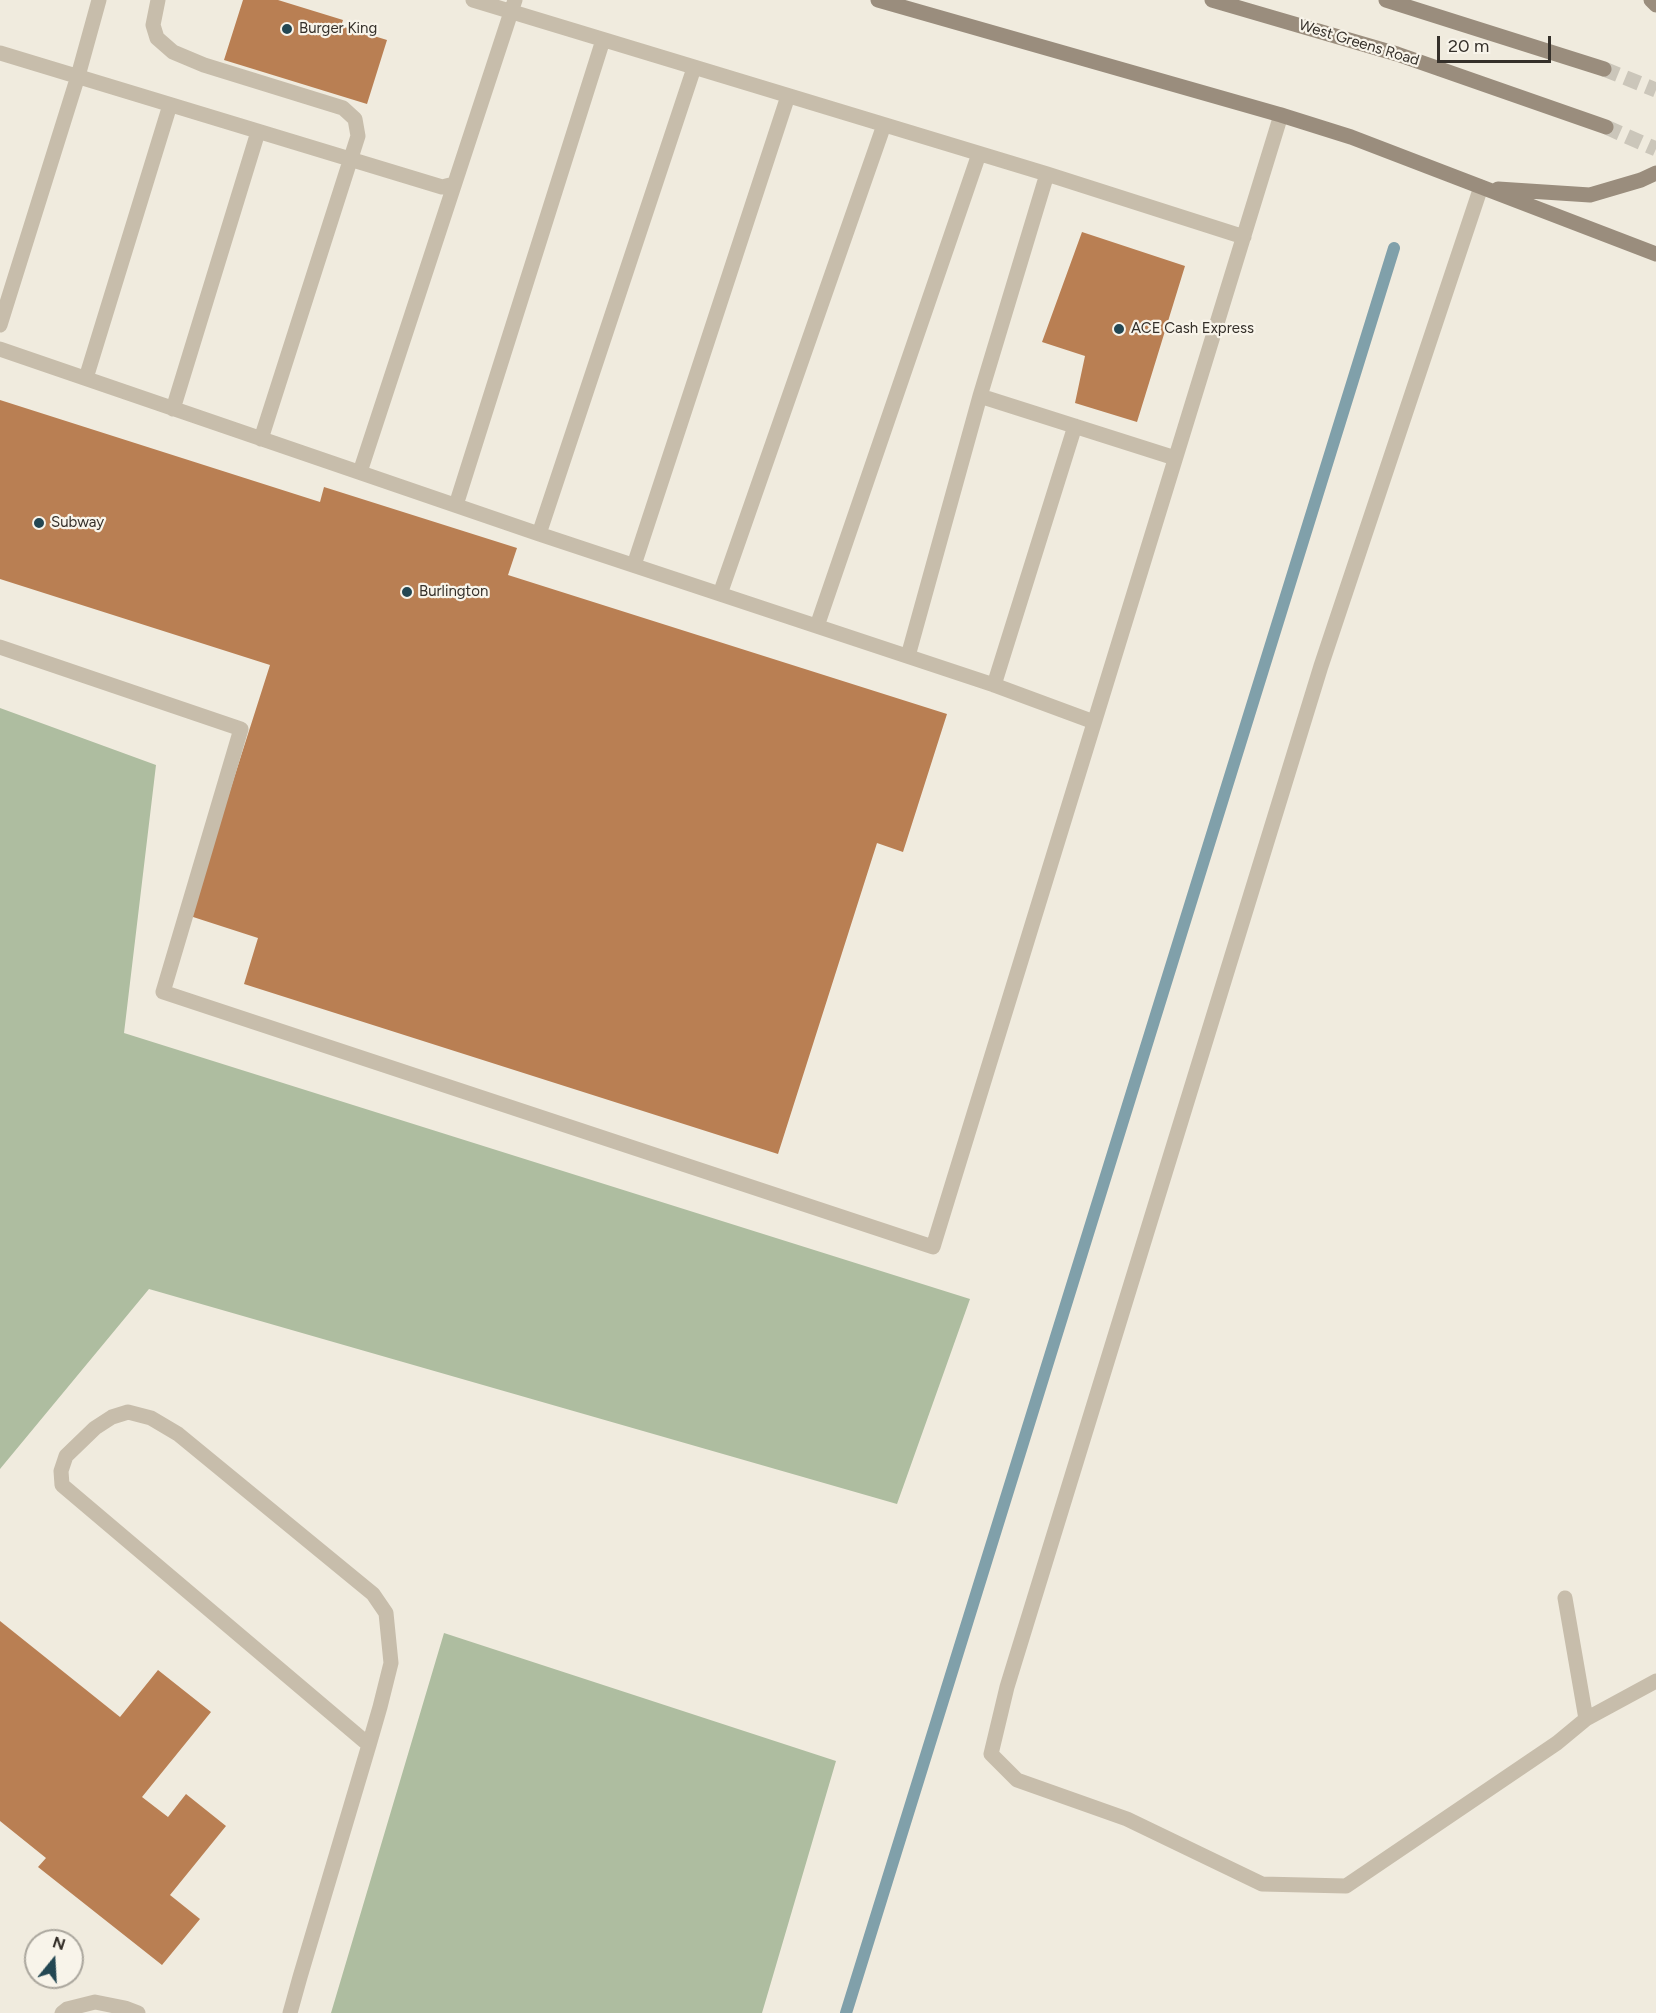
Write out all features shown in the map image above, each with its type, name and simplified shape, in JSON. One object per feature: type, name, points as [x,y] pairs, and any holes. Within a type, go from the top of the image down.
[{"type":"main road","points":[[878,0],[1351,137],[1656,254]]},
{"type":"main road","name":"West Greens Road","points":[[1212,0],[1397,54],[1606,127]]},
{"type":"main road","points":[[1386,0],[1604,69]]},
{"type":"main road","points":[[1651,0],[1656,5]]},
{"type":"main road","points":[[1480,187],[1590,195],[1641,180],[1656,173]]},
{"type":"lane","points":[[0,325],[78,76],[99,0]]},
{"type":"lane","points":[[158,0],[153,25],[157,38],[172,52],[204,65],[343,108],[356,119],[358,135],[351,160],[261,439]]},
{"type":"lane","points":[[473,0],[513,6],[603,40],[1047,174],[1244,237]]},
{"type":"lane","points":[[360,472],[513,6]]},
{"type":"lane","points":[[456,506],[603,40]]},
{"type":"lane","points":[[0,53],[442,187],[454,184]]},
{"type":"lane","points":[[539,534],[694,68]]},
{"type":"lane","points":[[634,565],[788,96]]},
{"type":"lane","points":[[86,378],[170,105]]},
{"type":"lane","points":[[0,647],[241,729],[164,992],[933,1247],[1281,115]]},
{"type":"lane","points":[[720,594],[884,125]]},
{"type":"lane","points":[[173,409],[258,132]]},
{"type":"lane","points":[[817,626],[979,154]]},
{"type":"lane","points":[[908,656],[980,396],[1047,174]]},
{"type":"lane","points":[[1480,187],[1321,666],[1007,1687],[991,1754],[1017,1780],[1126,1819],[1262,1884],[1346,1886],[1557,1743],[1586,1719],[1656,1681]]},
{"type":"lane","points":[[0,350],[539,534],[994,685],[1094,722]]},
{"type":"lane","points":[[980,396],[1175,458]]},
{"type":"lane","points":[[994,685],[1075,426]]},
{"type":"lane","points":[[290,2013],[369,1745],[391,1663],[386,1613],[374,1594],[178,1434],[151,1418],[128,1412],[112,1417],[95,1428],[66,1456],[61,1471],[62,1485],[369,1745]]},
{"type":"lane","points":[[1565,1598],[1586,1719]]},
{"type":"lane","points":[[62,2013],[67,2009],[95,2002],[138,2013]]},
{"type":"green space","points":[[0,708],[156,765],[124,1033],[970,1299],[897,1504],[149,1289],[0,1469]]},
{"type":"green space","points":[[444,1633],[836,1761],[762,2013],[331,2013]]},
{"type":"building","points":[[243,0],[278,0],[343,20],[341,26],[387,40],[367,104],[224,60]]},
{"type":"building","points":[[1082,232],[1185,266],[1137,422],[1075,403],[1085,356],[1042,342]]},
{"type":"building","points":[[0,400],[320,502],[324,487],[517,548],[508,575],[947,714],[903,852],[877,843],[778,1154],[244,984],[258,938],[190,916],[270,665],[0,579]]},
{"type":"building","points":[[0,1621],[120,1717],[158,1670],[211,1712],[142,1797],[168,1817],[186,1794],[226,1826],[170,1895],[200,1919],[162,1965],[38,1867],[46,1858],[0,1821]]},
{"type":"waterway","points":[[846,2013],[1394,248]]},
{"type":"tunnel","points":[[1604,69],[1656,90]]},
{"type":"tunnel","points":[[1606,127],[1656,149]]},
{"type":"place","name":"Burger King","points":[[287,29]]},
{"type":"place","name":"ACE Cash Express","points":[[1119,329]]},
{"type":"place","name":"Subway","points":[[39,523]]},
{"type":"place","name":"Burlington","points":[[407,592]]}]
